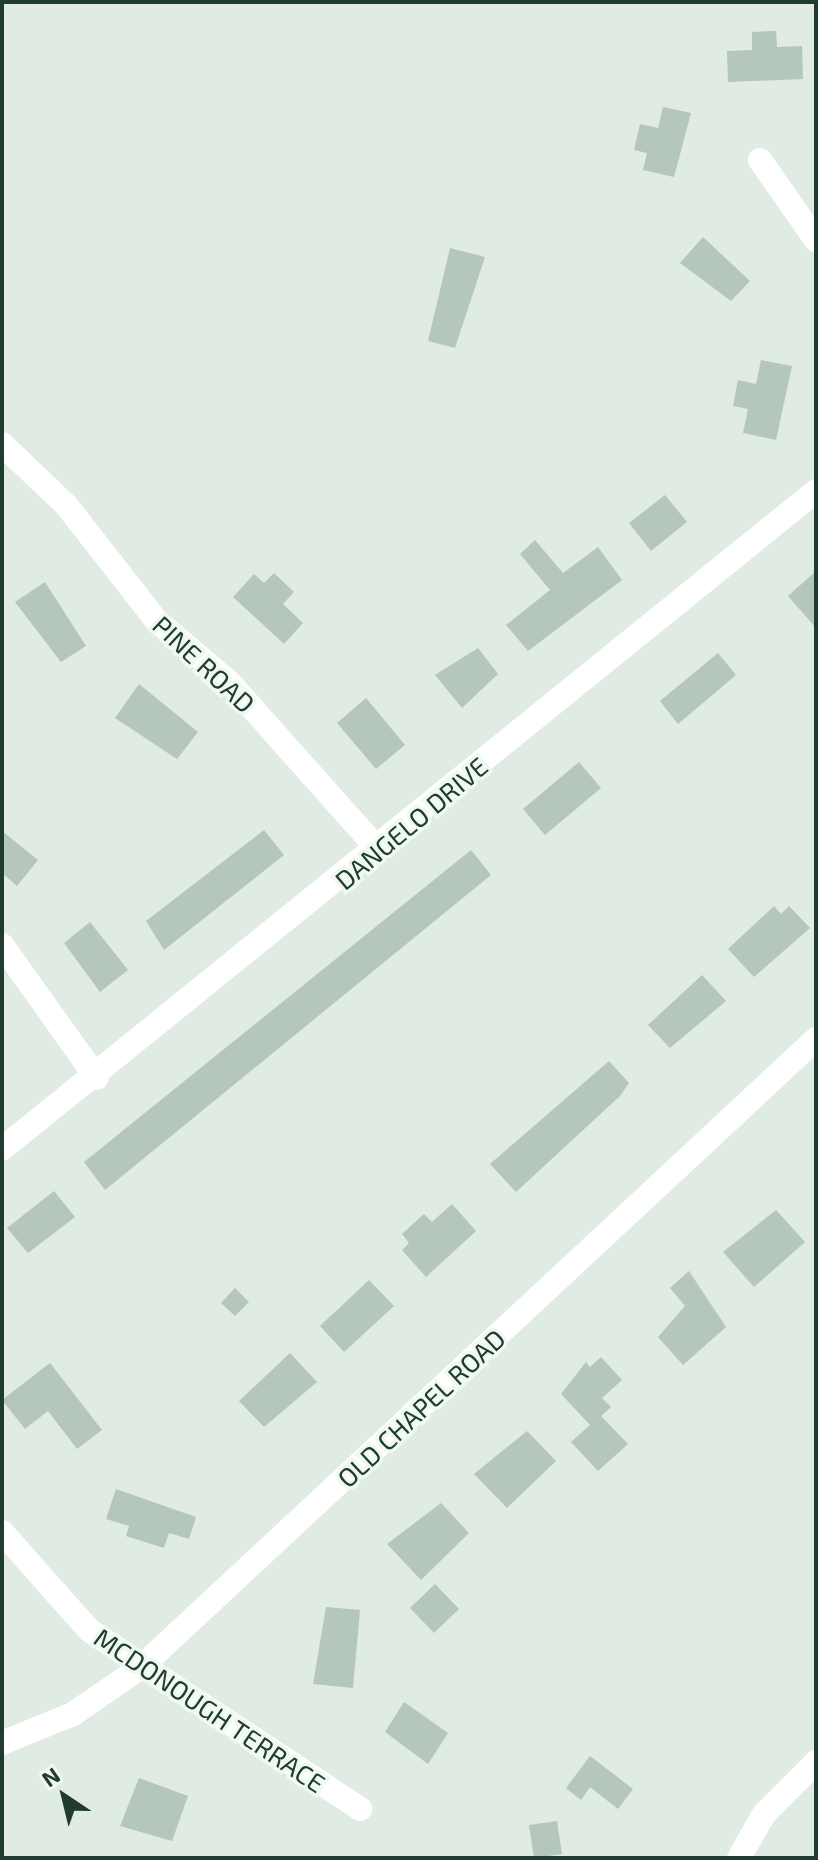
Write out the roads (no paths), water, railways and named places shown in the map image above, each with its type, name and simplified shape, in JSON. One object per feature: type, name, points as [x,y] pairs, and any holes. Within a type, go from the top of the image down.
[{"type":"street","points":[[760,160],[816,240]]},
{"type":"street","name":"PINE ROAD","points":[[2,444],[67,506],[157,621],[229,682],[376,847]]},
{"type":"street","name":"DANGELO DRIVE","points":[[2,1149],[97,1078],[376,847],[816,491]]},
{"type":"street","points":[[2,945],[97,1078]]},
{"type":"street","name":"OLD CHAPEL ROAD","points":[[2,1743],[73,1714],[140,1668],[816,1039]]},
{"type":"street","name":"MCDONOUGH TERRACE","points":[[2,1532],[89,1630],[140,1668],[360,1809]]},
{"type":"street","points":[[739,1858],[764,1814],[816,1762]]}]
